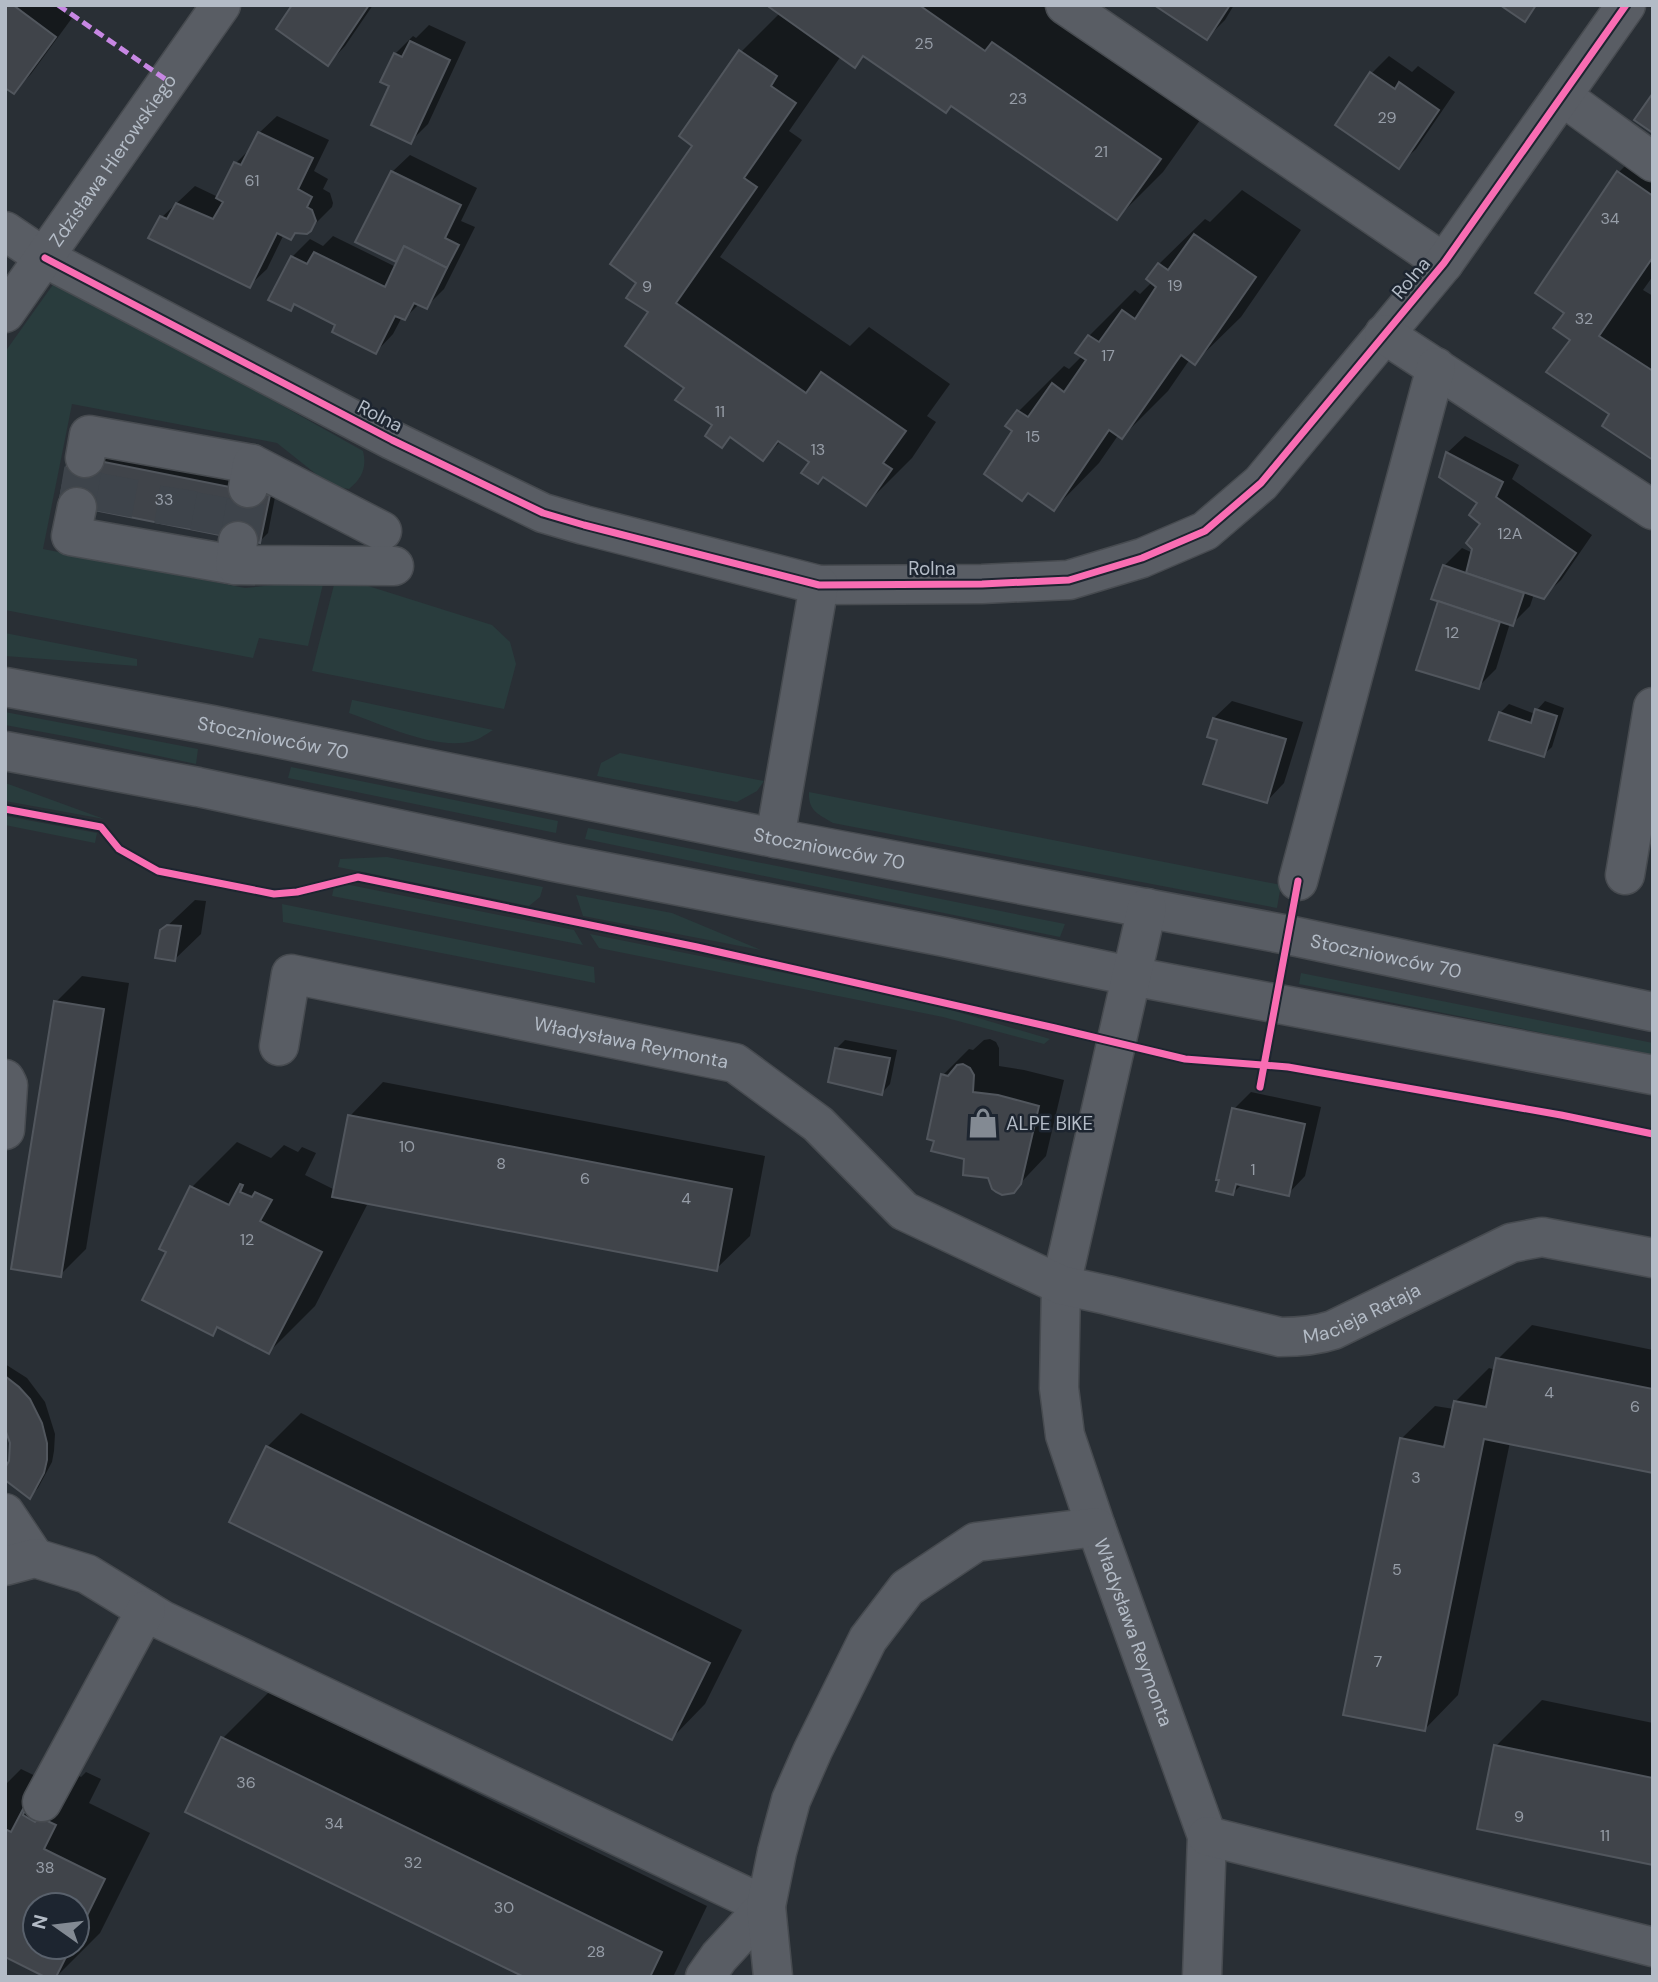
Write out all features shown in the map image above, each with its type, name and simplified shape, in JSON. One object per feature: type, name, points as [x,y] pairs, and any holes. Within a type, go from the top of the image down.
[{"type":"street","name":"Zdzisława Hierowskiego","points":[[5,313],[221,5]]},
{"type":"street","name":"Rolna","points":[[1065,5],[1444,263]]},
{"type":"street","name":"Rolna","points":[[5,231],[45,258],[392,440],[543,513],[584,526],[819,585],[982,584],[1069,580],[1142,558],[1205,531],[1261,483],[1444,263],[1626,5]]},
{"type":"street","points":[[1562,96],[1653,162]]},
{"type":"street","points":[[1384,334],[1653,510]]},
{"type":"street","points":[[1298,881],[1436,367]]},
{"type":"street","points":[[76,507],[71,536],[111,528],[222,549],[388,548],[235,474],[125,453],[89,435],[85,458]]},
{"type":"street","points":[[775,838],[819,585]]},
{"type":"street","name":"Stoczniowców 70","points":[[5,687],[225,728],[775,838],[1288,935],[1653,1012]]},
{"type":"street","points":[[1625,875],[1653,707]]},
{"type":"street","points":[[5,751],[559,863],[932,934],[1131,976],[1653,1075]]},
{"type":"street","name":"Władysława Reymonta","points":[[1147,908],[1061,1285],[1059,1388],[1065,1435],[1207,1836],[1202,1977]]},
{"type":"street","name":"Władysława Reymonta","points":[[279,1046],[291,974],[736,1063],[818,1124],[904,1212],[1061,1285]]},
{"type":"street","points":[[5,1079],[8,1085],[5,1130]]},
{"type":"street","name":"Macieja Rataja","points":[[1061,1285],[1280,1337],[1303,1337],[1333,1330],[1519,1241],[1542,1237],[1653,1258]]},
{"type":"street","points":[[5,1513],[20,1562],[87,1574],[174,1626],[766,1906]]},
{"type":"street","points":[[773,1977],[766,1906],[791,1800],[868,1639],[907,1588],[976,1542],[1096,1527]]},
{"type":"street","points":[[41,1802],[146,1611]]},
{"type":"street","points":[[1207,1836],[1653,1947]]},
{"type":"street","points":[[705,1977],[719,1957],[766,1906]]},
{"type":"shaded area","points":[[57,279],[363,451],[364,468],[349,489],[331,486],[277,443],[72,404],[43,549],[245,588],[324,580],[308,646],[259,638],[253,658],[5,610],[5,352]]},
{"type":"shaded area","points":[[346,579],[492,625],[510,642],[516,664],[504,709],[312,671],[335,581]]},
{"type":"shaded area","points":[[5,633],[137,659],[137,666],[5,656]]},
{"type":"shaded area","points":[[352,700],[493,730],[476,740],[458,743],[427,740],[349,713]]},
{"type":"shaded area","points":[[5,712],[198,749],[196,764],[5,725]]},
{"type":"shaded area","points":[[620,753],[764,781],[757,791],[737,802],[597,776],[601,763]]},
{"type":"shaded area","points":[[291,767],[558,821],[556,833],[288,778]]},
{"type":"shaded area","points":[[5,783],[11,785],[104,819],[5,801]]},
{"type":"shaded area","points":[[809,792],[1281,885],[1277,908],[833,823],[812,808]]},
{"type":"shaded area","points":[[5,816],[97,833],[95,843],[5,825]]},
{"type":"shaded area","points":[[588,828],[1065,924],[1060,937],[585,839]]},
{"type":"shaded area","points":[[387,857],[543,887],[540,897],[529,906],[338,867],[340,859]]},
{"type":"shaded area","points":[[335,882],[574,930],[583,945],[332,896]]},
{"type":"shaded area","points":[[576,895],[672,913],[761,950],[583,916]]},
{"type":"shaded area","points":[[282,904],[594,967],[595,983],[283,922]]},
{"type":"shaded area","points":[[590,934],[910,998],[1050,1039],[1044,1044],[943,1017],[599,948]]},
{"type":"shaded area","points":[[1301,973],[1653,1043],[1653,1055],[1299,984]]},
{"type":"building","points":[[5,5],[13,5],[56,37],[14,94],[5,88]]},
{"type":"building","points":[[292,5],[369,5],[328,66],[276,29]]},
{"type":"building","points":[[919,5],[985,51],[992,42],[1161,159],[1117,220],[951,106],[946,113],[863,56],[855,68],[769,7]]},
{"type":"building","points":[[1154,5],[1230,5],[1207,40]]},
{"type":"building","points":[[1500,5],[1536,5],[1525,22]]},
{"type":"building","points":[[410,41],[450,60],[411,144],[371,125],[389,86],[380,82],[394,53],[402,57]]},
{"type":"building","points":[[739,50],[777,76],[771,86],[796,103],[744,178],[757,187],[676,303],[806,393],[821,372],[906,431],[883,463],[892,469],[866,506],[823,477],[818,484],[801,473],[809,462],[778,441],[763,461],[730,437],[722,448],[705,436],[712,425],[675,400],[684,388],[625,346],[648,312],[626,298],[636,283],[610,264],[692,146],[679,136]]},
{"type":"building","points":[[1370,72],[1395,89],[1399,82],[1439,110],[1399,169],[1335,125]]},
{"type":"building","points":[[1653,93],[1653,133],[1634,120]]},
{"type":"building","points":[[258,132],[313,158],[298,189],[312,197],[307,207],[312,210],[316,221],[311,231],[307,234],[295,233],[291,240],[277,233],[250,288],[148,238],[160,216],[167,219],[176,203],[213,219],[223,202],[216,198],[234,162],[241,165]]},
{"type":"building","points":[[391,171],[461,205],[445,238],[459,245],[447,268],[404,246],[396,262],[355,242]]},
{"type":"building","points":[[1617,171],[1653,196],[1653,257],[1599,336],[1653,371],[1653,460],[1602,426],[1609,414],[1546,372],[1570,340],[1553,328],[1564,313],[1535,293]]},
{"type":"building","points":[[1194,234],[1256,277],[1195,365],[1181,355],[1122,439],[1109,430],[1054,511],[1028,493],[1022,501],[984,474],[1012,431],[1005,426],[1017,410],[1028,417],[1052,383],[1064,392],[1086,360],[1075,353],[1088,335],[1099,342],[1122,310],[1135,319],[1156,287],[1146,279],[1158,263],[1168,270]]},
{"type":"building","points":[[404,246],[447,268],[427,309],[414,303],[405,320],[395,316],[376,354],[332,332],[335,325],[294,304],[291,311],[268,300],[291,256],[307,264],[314,252],[385,287]]},
{"type":"building","points":[[1446,452],[1503,482],[1496,497],[1576,553],[1544,599],[1466,573],[1472,549],[1466,543],[1480,524],[1469,515],[1477,503],[1439,477]]},
{"type":"building","points":[[69,455],[270,495],[260,543],[59,503]]},
{"type":"building","points":[[1443,565],[1524,593],[1513,626],[1431,599]]},
{"type":"building","points":[[1438,601],[1500,622],[1479,689],[1416,670]]},
{"type":"building","points":[[1535,709],[1557,716],[1544,757],[1489,740],[1499,712],[1531,723]]},
{"type":"building","points":[[1213,718],[1286,739],[1267,803],[1203,784],[1217,740],[1207,737]]},
{"type":"building","points":[[167,925],[181,926],[175,961],[155,958],[160,930]]},
{"type":"building","points":[[54,1001],[104,1009],[61,1277],[11,1269]]},
{"type":"building","points":[[835,1048],[890,1058],[882,1095],[828,1082]]},
{"type":"building","name":"ALPE BIKE","points":[[963,1064],[970,1068],[974,1075],[973,1092],[998,1095],[1039,1106],[1021,1184],[1014,1193],[1002,1195],[992,1189],[988,1178],[963,1175],[964,1159],[931,1151],[934,1141],[927,1139],[941,1074],[948,1076],[957,1065]]},
{"type":"building","points":[[1232,1108],[1305,1124],[1289,1196],[1236,1184],[1233,1195],[1216,1191]]},
{"type":"building","points":[[348,1115],[732,1189],[717,1271],[332,1197]]},
{"type":"building","points":[[240,1184],[243,1185],[240,1192],[252,1197],[255,1192],[272,1200],[260,1221],[322,1252],[269,1354],[217,1327],[213,1336],[142,1300],[166,1252],[159,1249],[190,1186],[229,1205]]},
{"type":"building","points":[[1496,1358],[1653,1389],[1653,1473],[1484,1439],[1425,1731],[1343,1715],[1400,1438],[1444,1447],[1454,1401],[1486,1407]]},
{"type":"building","points":[[5,1376],[30,1399],[42,1423],[47,1443],[44,1473],[30,1499],[5,1480],[10,1443],[5,1429]]},
{"type":"building","points":[[266,1446],[710,1663],[672,1740],[229,1522]]},
{"type":"building","points":[[221,1737],[662,1952],[650,1977],[524,1977],[185,1812]]},
{"type":"building","points":[[1494,1745],[1653,1778],[1653,1865],[1477,1829]]},
{"type":"building","points":[[23,1809],[23,1815],[35,1822],[39,1817],[56,1825],[44,1849],[105,1879],[91,1908],[91,1891],[21,1891],[21,1961],[64,1961],[56,1977],[45,1977],[5,1957],[5,1829],[11,1832]]},
{"type":"tunnel","points":[[77,507],[85,458]]},
{"type":"tunnel","points":[[113,514],[122,465]]},
{"type":"tunnel","points":[[173,526],[181,477]]},
{"type":"tunnel","points":[[209,533],[218,484]]},
{"type":"tunnel","points":[[239,539],[248,490]]},
{"type":"marked path","points":[[58,5],[168,81]]},
{"type":"cycle path","points":[[45,258],[392,440],[543,513],[819,585],[982,584],[1069,580],[1142,558],[1205,531],[1261,483],[1444,263],[1626,5]]},
{"type":"cycle path","points":[[5,809],[101,827],[119,849],[158,871],[274,894],[297,892],[358,877],[697,947],[1185,1059],[1288,1067],[1653,1134]]},
{"type":"cycle path","points":[[1260,1087],[1298,881]]},
{"type":"place","name":"ALPE BIKE","points":[[983,1123]]}]
